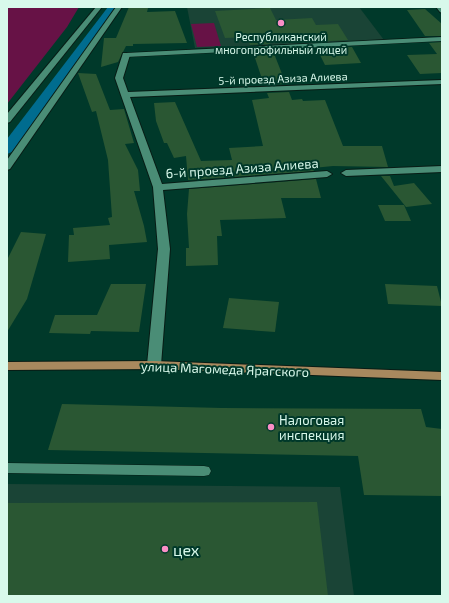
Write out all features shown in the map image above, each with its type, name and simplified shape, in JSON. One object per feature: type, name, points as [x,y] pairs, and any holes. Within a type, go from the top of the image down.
[{"type":"main road","name":"улица Магомеда Ярагского","points":[[7,366],[154,365],[442,376]]},
{"type":"street","points":[[7,120],[99,7]]},
{"type":"street","points":[[7,167],[119,7]]},
{"type":"street","points":[[439,7],[442,11]]},
{"type":"street","points":[[126,55],[119,78],[158,187],[164,250],[154,365]]},
{"type":"street","name":"5-й проезд Азиза Алиева","points":[[125,95],[442,82]]},
{"type":"street","points":[[346,173],[442,169]]},
{"type":"street","name":"6-й проезд Азиза Алиева","points":[[158,187],[327,174]]},
{"type":"lane","points":[[126,55],[442,38]]},
{"type":"lane","points":[[7,468],[204,471]]},
{"type":"shaded area","points":[[7,7],[79,7],[67,27],[7,104]]},
{"type":"shaded area","name":"Республиканский многопрофильный лицей","points":[[187,7],[359,7],[384,40],[195,48]]},
{"type":"shaded area","points":[[214,23],[221,46],[197,47],[191,24]]},
{"type":"shaded area","name":"цех","points":[[7,484],[340,487],[354,596],[7,596]]},
{"type":"building","points":[[129,7],[148,8],[147,12],[175,11],[187,43],[133,44],[133,46],[126,46],[118,62],[101,67],[104,38],[116,38]]},
{"type":"building","points":[[270,8],[276,20],[312,18],[316,25],[338,24],[348,40],[314,42],[310,34],[267,36],[270,44],[250,45],[247,37],[225,38],[215,11]]},
{"type":"building","points":[[425,9],[442,24],[442,36],[425,36],[407,10]]},
{"type":"building","points":[[442,42],[442,73],[420,74],[407,55],[437,54],[429,43]]},
{"type":"building","points":[[352,47],[361,63],[325,65],[317,49]]},
{"type":"building","points":[[273,51],[286,84],[264,85],[253,52]]},
{"type":"building","points":[[78,73],[96,74],[110,110],[124,109],[134,143],[125,144],[138,170],[140,191],[134,191],[147,242],[109,245],[110,259],[68,262],[69,235],[74,235],[73,228],[110,225],[108,218],[112,217],[108,160],[96,111],[92,112]]},
{"type":"building","points":[[289,92],[292,100],[325,100],[343,146],[382,146],[388,167],[333,166],[313,168],[314,171],[188,180],[186,156],[174,158],[167,143],[164,143],[156,121],[154,103],[175,102],[201,161],[232,160],[229,148],[263,146],[252,100],[269,98],[267,93]]},
{"type":"building","points":[[381,176],[390,176],[394,186],[414,183],[432,204],[406,207]]},
{"type":"building","points":[[316,179],[321,198],[281,198],[286,218],[220,220],[222,236],[217,236],[218,265],[186,266],[186,248],[189,248],[187,214],[189,189]]},
{"type":"building","points":[[378,205],[404,205],[411,221],[385,221]]},
{"type":"building","points":[[21,232],[46,234],[27,299],[7,332],[7,260]]},
{"type":"building","points":[[111,284],[146,284],[139,332],[91,331],[90,334],[49,333],[55,315],[97,315]]},
{"type":"building","points":[[385,284],[437,286],[442,306],[388,304]]},
{"type":"building","points":[[229,298],[279,302],[275,332],[223,328]]},
{"type":"building","points":[[62,404],[222,408],[421,409],[426,427],[442,429],[442,496],[364,495],[358,456],[48,450]]},
{"type":"building","name":"цех","points":[[317,502],[328,596],[7,596],[7,503]]},
{"type":"waterway","points":[[7,149],[114,7]]},
{"type":"place","name":"Республиканский многопрофильный лицей","points":[[281,23]]},
{"type":"place","name":"Налоговая инспекция","points":[[271,427]]},
{"type":"place","name":"цех","points":[[165,549]]}]
